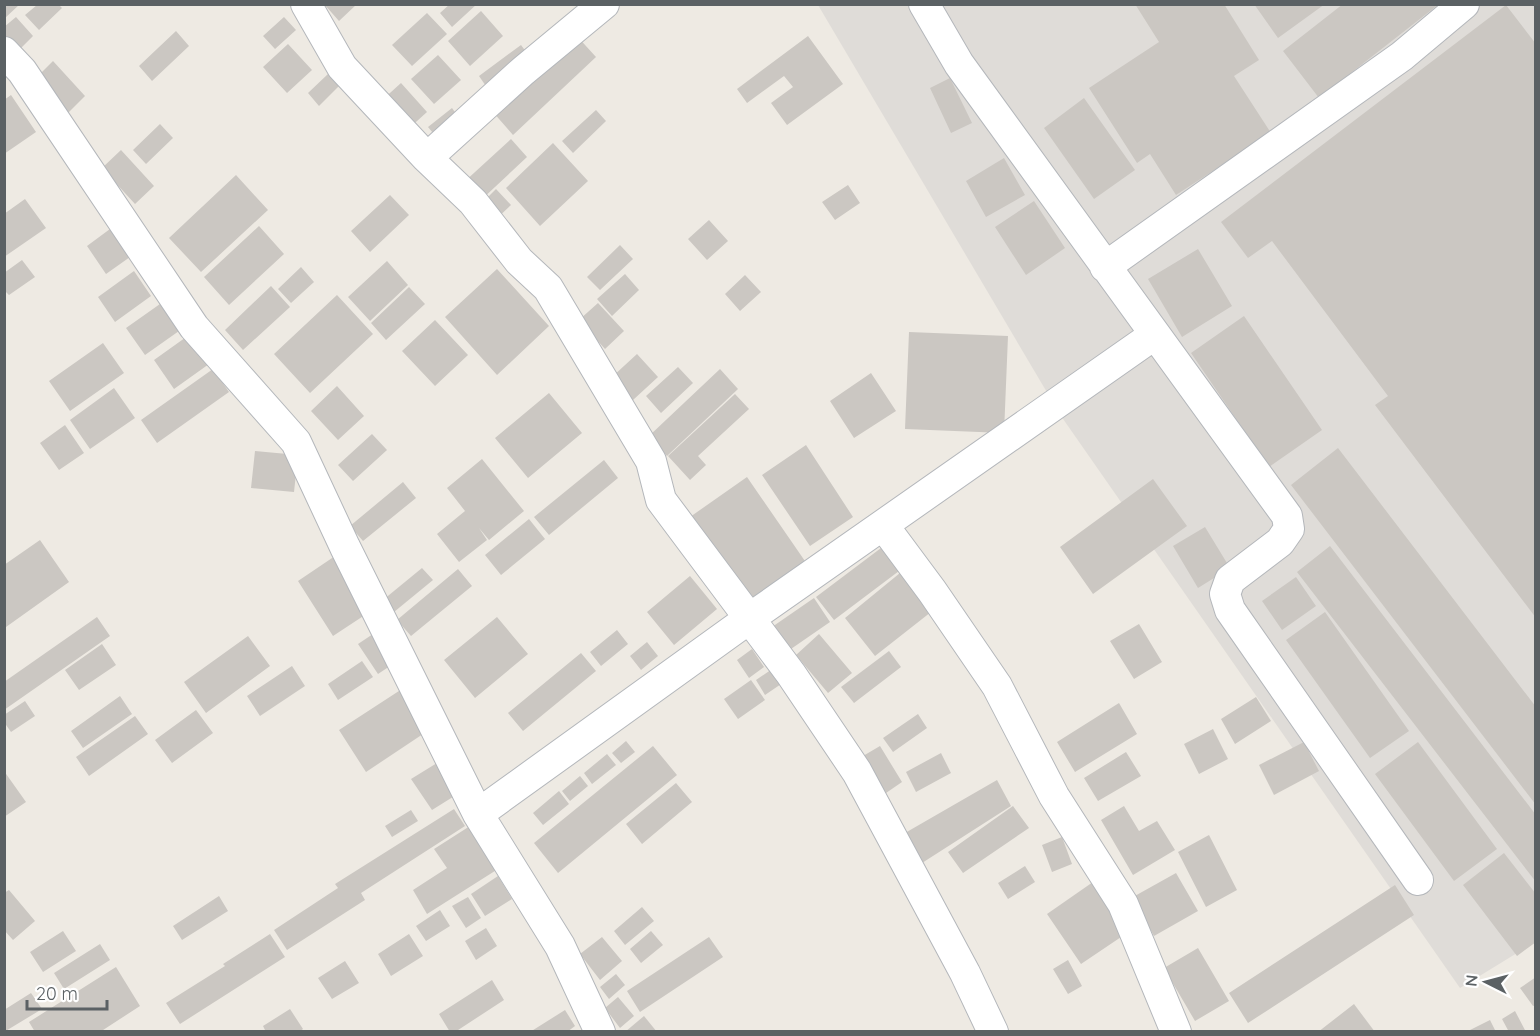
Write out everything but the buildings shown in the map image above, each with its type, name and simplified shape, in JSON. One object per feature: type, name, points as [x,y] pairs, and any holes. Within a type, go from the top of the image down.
[{"type":"street","points":[[306,4],[342,67],[427,159],[473,202],[519,261],[548,288],[651,461],[661,500],[791,674],[857,772],[965,973],[993,1032]]},
{"type":"street","points":[[427,159],[523,72],[604,4]]},
{"type":"street","points":[[924,4],[959,64],[1287,516],[1289,529],[1280,542],[1230,580],[1225,594],[1230,610],[1418,880]]},
{"type":"street","points":[[1105,267],[1402,56],[1464,4]]},
{"type":"street","points":[[4,52],[21,71],[194,327],[296,442],[345,547],[478,814],[560,946],[600,1032]]},
{"type":"street","points":[[478,814],[750,618],[1154,335]]},
{"type":"street","points":[[883,525],[932,591],[997,686],[1054,796],[1123,904],[1176,1032]]},
{"type":"shaded area","points":[[818,5],[1535,5],[1535,942],[1460,988],[1061,416]]}]
